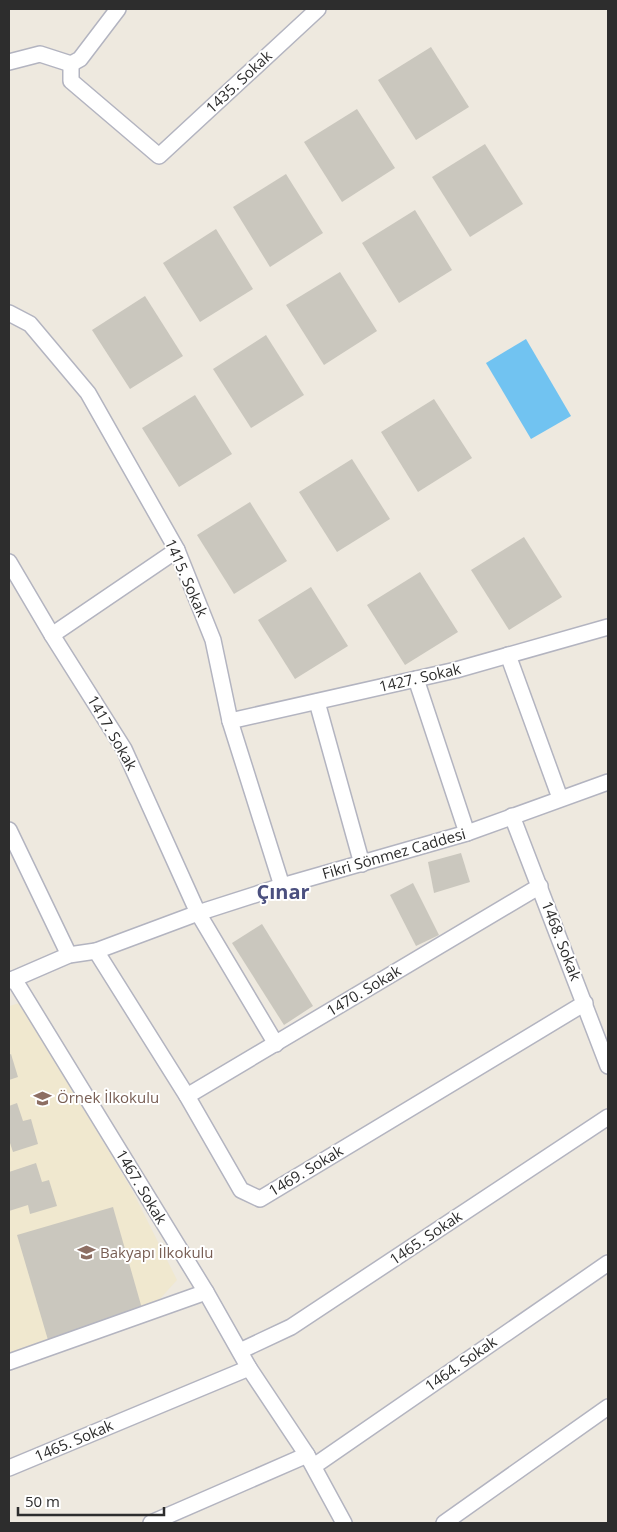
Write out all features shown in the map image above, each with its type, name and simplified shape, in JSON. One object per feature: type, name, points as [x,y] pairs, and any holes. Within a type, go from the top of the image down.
[{"type":"street","points":[[9,62],[40,54],[71,64],[80,60],[118,9]]},
{"type":"street","name":"1435. Sokak","points":[[71,64],[71,81],[159,156],[318,9]]},
{"type":"street","name":"1415. Sokak","points":[[9,313],[30,324],[88,394],[177,550],[213,640],[230,721],[282,886]]},
{"type":"street","points":[[52,635],[177,550]]},
{"type":"street","name":"1417. Sokak","points":[[9,562],[52,635],[124,749],[198,913],[276,1044]]},
{"type":"street","name":"1427. Sokak","points":[[230,721],[456,670],[608,627]]},
{"type":"street","points":[[508,655],[560,798]]},
{"type":"street","points":[[416,679],[467,833]]},
{"type":"street","points":[[317,702],[362,864]]},
{"type":"street","name":"Fikri Sönmez Caddesi","points":[[11,980],[69,955],[96,951],[198,913],[282,886],[467,833],[608,782]]},
{"type":"street","name":"1468. Sokak","points":[[512,816],[608,1066]]},
{"type":"street","points":[[9,830],[69,955]]},
{"type":"street","name":"1470. Sokak","points":[[188,1096],[540,886]]},
{"type":"street","name":"1469. Sokak","points":[[96,951],[188,1096],[241,1190],[260,1199],[585,1003]]},
{"type":"street","name":"1467. Sokak","points":[[11,980],[206,1292],[250,1368],[310,1460],[344,1523]]},
{"type":"street","name":"1465. Sokak","points":[[240,1351],[291,1327],[608,1117]]},
{"type":"street","name":"1464. Sokak","points":[[151,1523],[310,1460],[608,1262]]},
{"type":"street","points":[[9,1362],[206,1292]]},
{"type":"street","name":"1465. Sokak","points":[[9,1468],[250,1368]]},
{"type":"street","points":[[444,1523],[608,1407]]},
{"type":"shaded area","points":[[20,1003],[132,1190],[177,1280],[148,1312],[9,1358],[9,1006]]},
{"type":"water","points":[[526,339],[571,416],[531,439],[486,363]]},
{"type":"building","points":[[431,47],[469,107],[416,140],[378,80]]},
{"type":"building","points":[[357,109],[395,168],[342,202],[304,142]]},
{"type":"building","points":[[485,144],[523,204],[470,237],[432,177]]},
{"type":"building","points":[[286,174],[323,233],[270,267],[233,207]]},
{"type":"building","points":[[415,210],[452,270],[399,303],[362,243]]},
{"type":"building","points":[[216,229],[253,289],[200,322],[163,263]]},
{"type":"building","points":[[340,272],[377,331],[324,365],[286,305]]},
{"type":"building","points":[[145,296],[183,356],[130,389],[92,330]]},
{"type":"building","points":[[266,335],[304,395],[251,428],[213,369]]},
{"type":"building","points":[[195,395],[232,454],[179,487],[142,428]]},
{"type":"building","points":[[434,399],[472,458],[418,492],[381,432]]},
{"type":"building","points":[[352,459],[390,519],[337,552],[299,492]]},
{"type":"building","points":[[250,502],[287,561],[234,594],[197,535]]},
{"type":"building","points":[[524,537],[562,597],[509,630],[471,570]]},
{"type":"building","points":[[420,572],[458,632],[405,665],[367,605]]},
{"type":"building","points":[[311,587],[348,646],[295,679],[258,620]]},
{"type":"building","points":[[461,853],[470,882],[434,893],[428,862]]},
{"type":"building","points":[[413,883],[439,935],[416,946],[390,895]]},
{"type":"building","points":[[262,924],[313,1006],[284,1025],[232,943]]},
{"type":"building","points":[[11,1054],[18,1077],[9,1080],[9,1055]]},
{"type":"building","points":[[17,1103],[23,1121],[31,1119],[38,1144],[13,1152],[9,1144],[9,1106]]},
{"type":"building","points":[[36,1163],[42,1182],[49,1180],[57,1206],[30,1214],[28,1205],[9,1211],[9,1172]]},
{"type":"building","points":[[113,1207],[143,1312],[48,1340],[17,1235]]},
{"type":"place","name":"Örnek İlkokulu","points":[[43,1098]]},
{"type":"place","name":"Bakyapı İlkokulu","points":[[86,1253]]},
{"type":"district","name":"Çınar","points":[[283,892]]}]
